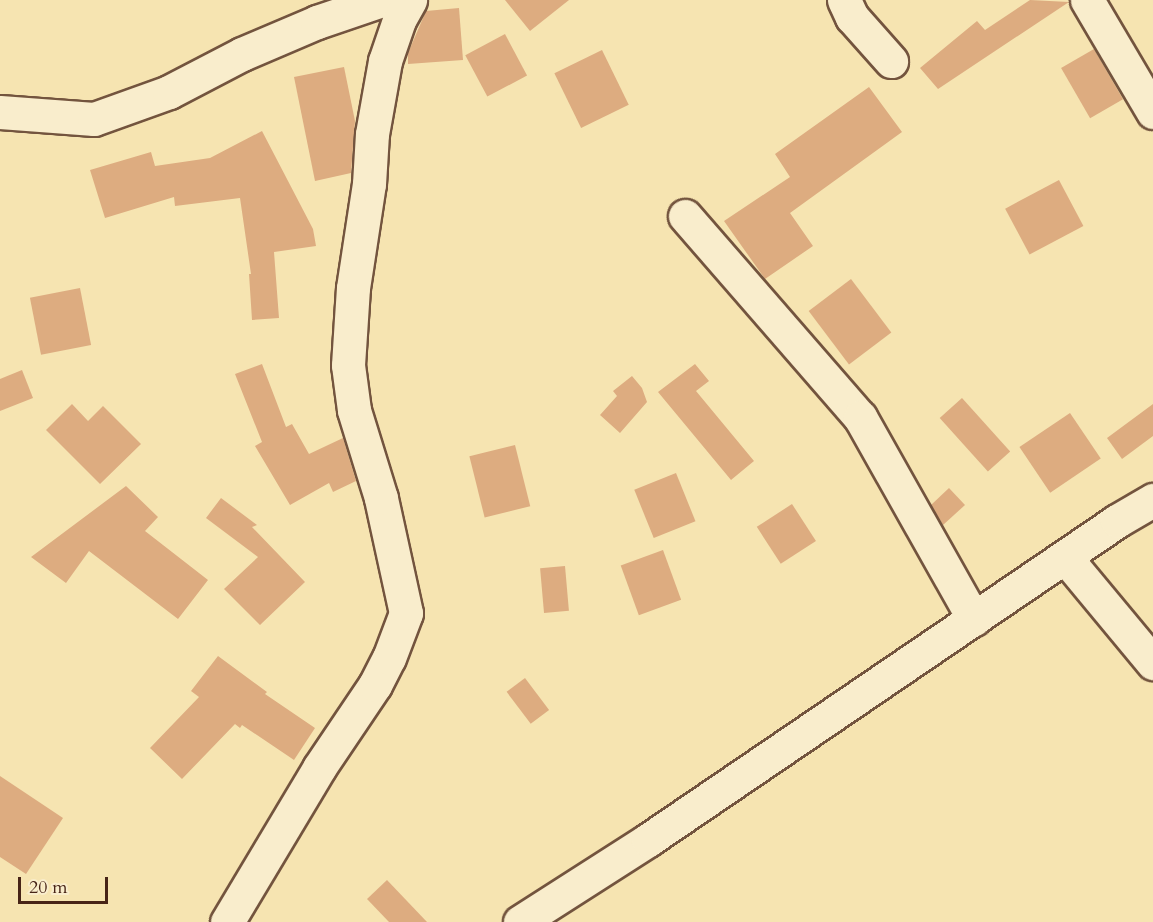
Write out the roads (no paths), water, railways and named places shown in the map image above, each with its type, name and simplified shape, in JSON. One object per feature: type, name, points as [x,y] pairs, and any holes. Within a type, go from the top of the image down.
[{"type":"street","points":[[0,112],[94,119],[169,92],[242,54],[317,22],[382,0]]},
{"type":"street","points":[[226,922],[319,768],[375,685],[389,658],[406,613],[381,498],[354,410],[348,365],[353,288],[369,184],[372,134],[385,61],[399,20],[410,0]]},
{"type":"street","points":[[844,0],[852,17],[891,61]]},
{"type":"street","points":[[1088,0],[1153,112]]},
{"type":"street","points":[[685,216],[860,417],[974,619]]},
{"type":"street","points":[[520,922],[657,833],[1153,500]]},
{"type":"street","points":[[1065,557],[1153,663]]}]
